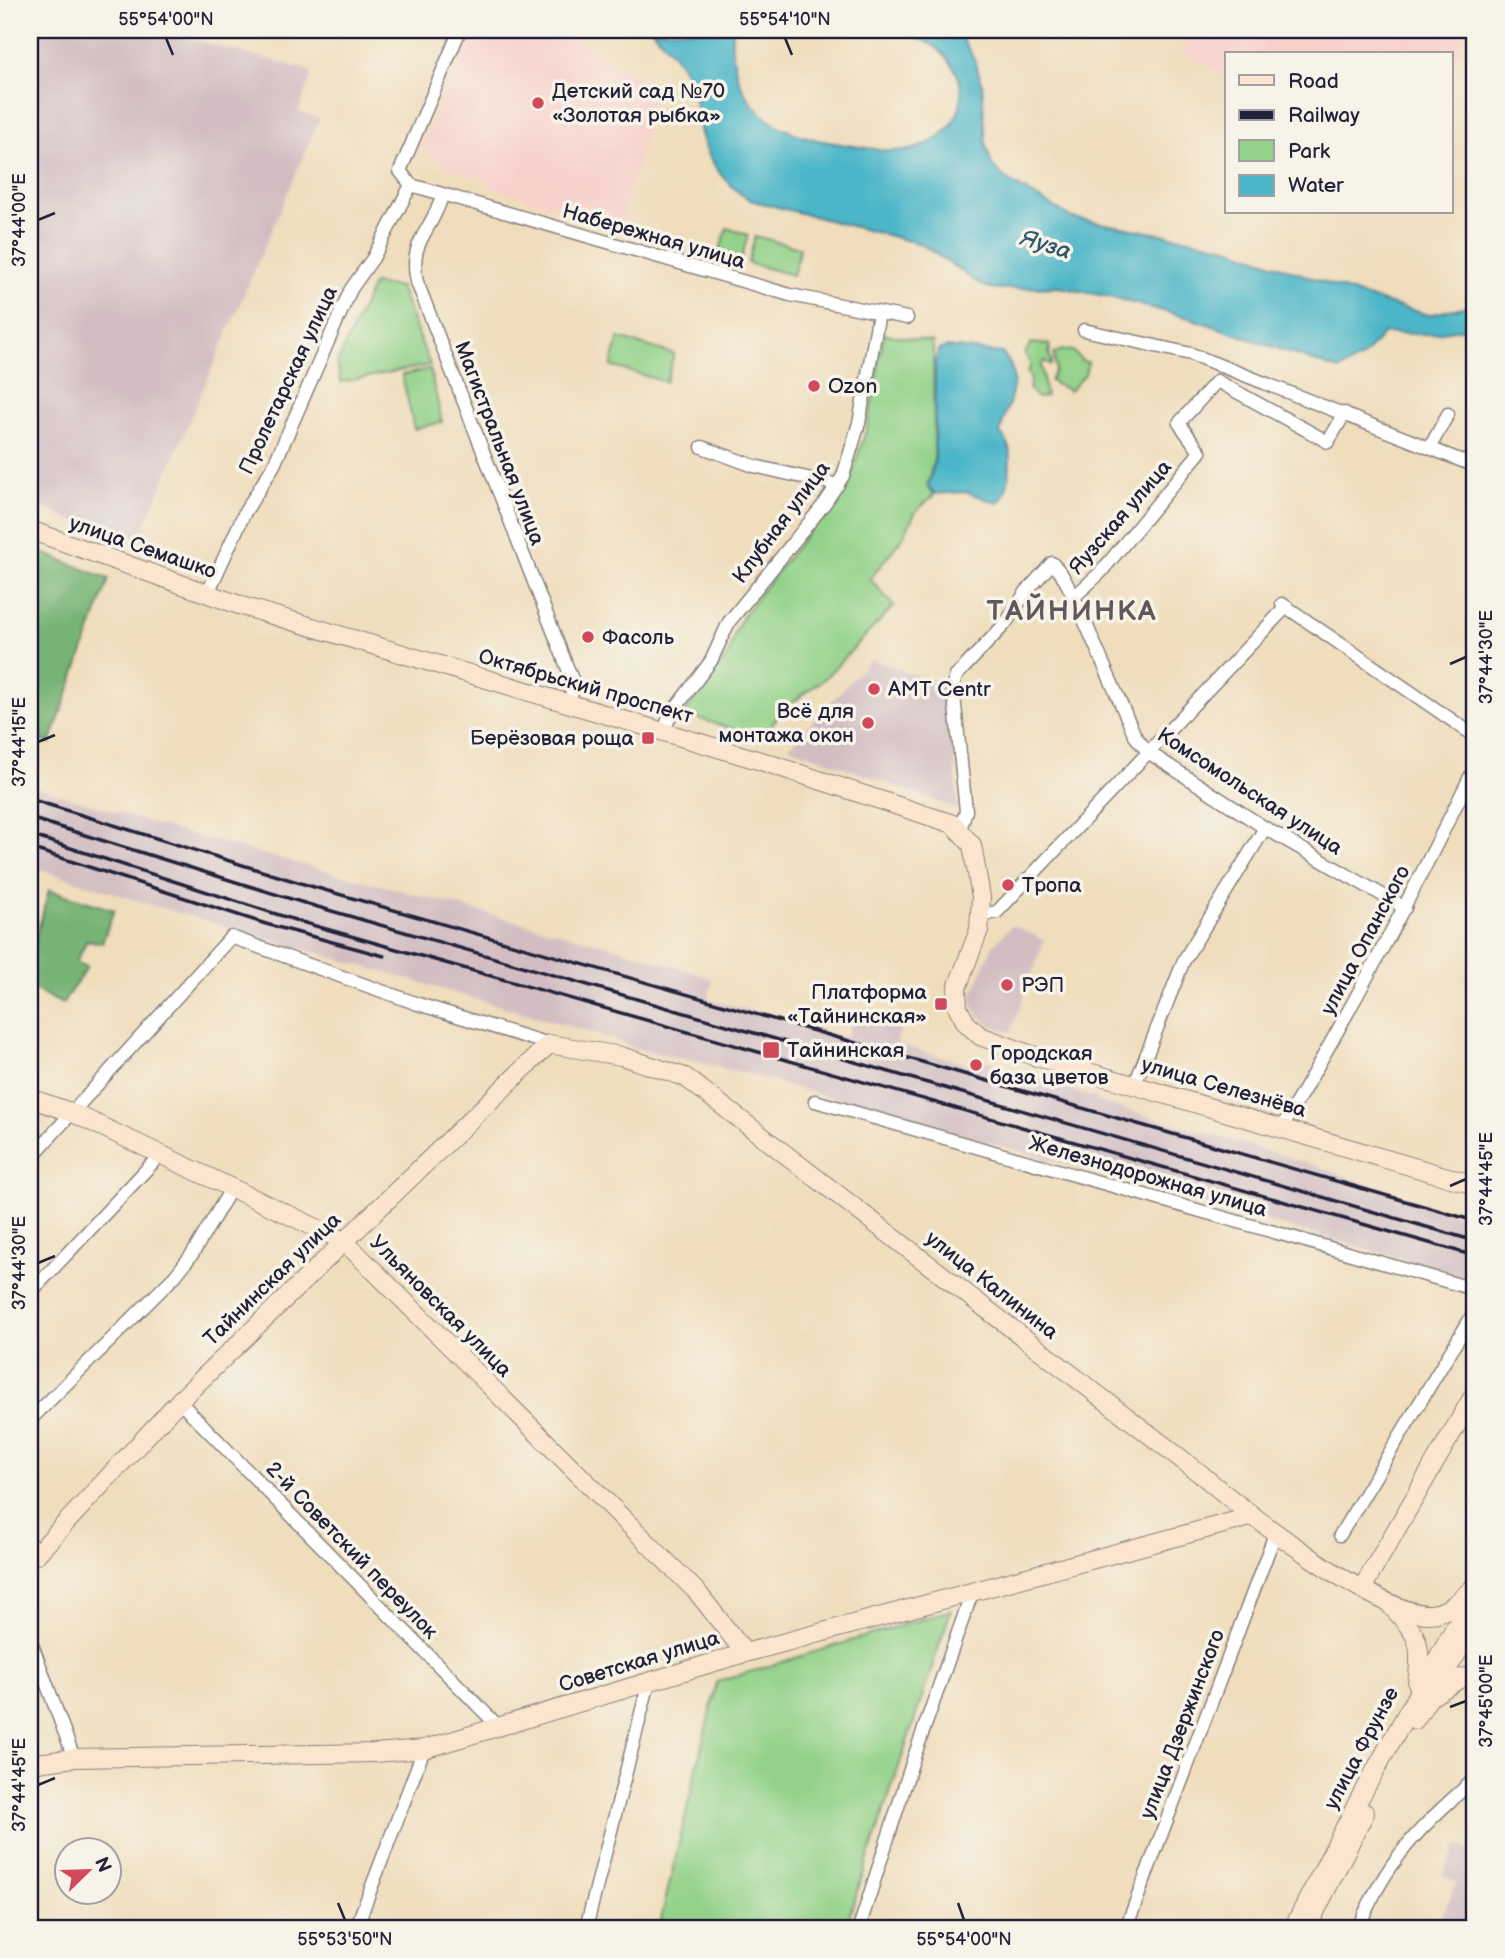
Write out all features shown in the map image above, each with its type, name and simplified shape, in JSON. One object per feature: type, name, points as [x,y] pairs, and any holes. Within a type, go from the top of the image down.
[{"type":"street","points":[[411,185],[400,171],[460,30]]},
{"type":"street","name":"Набережная улица","points":[[411,185],[790,295],[907,318]]},
{"type":"street","name":"Пролетарская улица","points":[[207,595],[245,512],[274,465],[351,289],[373,258],[411,185]]},
{"type":"street","name":"Магистральная улица","points":[[442,196],[435,218],[417,243],[414,262],[417,282],[573,682],[570,706]]},
{"type":"street","name":"Клубная улица","points":[[663,732],[671,714],[711,661],[729,622],[838,485],[848,463],[859,423],[879,313]]},
{"type":"street","points":[[1084,330],[1191,354],[1475,466]]},
{"type":"street","name":"Яузская улица","points":[[960,829],[966,811],[953,680],[1005,624],[1026,592],[1052,563],[1061,573],[1074,597],[1101,572],[1200,452],[1179,423],[1217,381],[1328,442],[1345,413]]},
{"type":"street","points":[[1430,447],[1448,414]]},
{"type":"street","points":[[702,447],[754,466],[838,485]]},
{"type":"street","name":"улица Семашко","points":[[30,530],[242,606]]},
{"type":"street","name":"Комсомольская улица","points":[[1074,597],[1135,736],[1148,752],[1265,828],[1405,908]]},
{"type":"street","points":[[960,829],[976,854],[981,915],[997,912],[1283,605],[1475,736]]},
{"type":"street","name":"Октябрьский проспект","points":[[242,606],[663,732],[930,815],[960,829]]},
{"type":"street","name":"улица Опанского","points":[[1282,1127],[1328,1050],[1405,908],[1475,766]]},
{"type":"street","points":[[1135,1084],[1184,960],[1265,828]]},
{"type":"street","name":"улица Селезнёва","points":[[981,915],[979,930],[957,988],[956,1002],[965,1023],[980,1036],[1000,1045],[1475,1185]]},
{"type":"street","points":[[30,1159],[231,937],[418,1004],[548,1044]]},
{"type":"street","name":"Тайнинская улица","points":[[32,1556],[179,1401],[548,1044]]},
{"type":"street","name":"улица Калинина","points":[[548,1044],[621,1056],[685,1077],[1202,1475],[1250,1517],[1389,1604]]},
{"type":"street","name":"Ульяновская улица","points":[[30,1098],[73,1113],[344,1241],[698,1593],[745,1653]]},
{"type":"street","name":"Железнодорожная улица","points":[[815,1101],[1470,1287]]},
{"type":"street","points":[[30,1293],[161,1154]]},
{"type":"street","points":[[30,1420],[175,1276],[193,1253],[231,1189]]},
{"type":"street","points":[[1340,1535],[1475,1311]]},
{"type":"street","points":[[1363,1587],[1475,1393]]},
{"type":"street","name":"2-й Советский переулок","points":[[179,1401],[498,1726]]},
{"type":"street","name":"Советская улица","points":[[30,1764],[74,1758],[374,1753],[424,1749],[745,1653],[1250,1517]]},
{"type":"street","name":"улица Дзержинского","points":[[1126,1928],[1275,1534]]},
{"type":"street","points":[[1389,1604],[1416,1614],[1438,1613],[1456,1603],[1475,1586]]},
{"type":"street","points":[[859,1928],[917,1748],[973,1590]]},
{"type":"street","name":"улица Фрунзе","points":[[1293,1928],[1330,1867],[1475,1592]]},
{"type":"street","points":[[1389,1604],[1412,1628],[1420,1646],[1420,1700],[1448,1685],[1475,1676]]},
{"type":"street","name":"улица Фрунзе","points":[[1420,1700],[1475,1625]]},
{"type":"street","points":[[30,1639],[74,1758]]},
{"type":"street","points":[[586,1928],[649,1682]]},
{"type":"street","points":[[356,1928],[424,1749]]},
{"type":"street","points":[[1358,1928],[1376,1886],[1418,1831],[1475,1779]]},
{"type":"street","points":[[1285,1928],[1330,1867]]},
{"type":"street","points":[[1312,1928],[1330,1867]]},
{"type":"street","name":"улица Фрунзе","points":[[1307,1928],[1330,1867]]},
{"type":"shaded area","points":[[30,30],[157,30],[312,71],[299,112],[320,118],[136,545],[30,503]]},
{"type":"shaded area","points":[[472,30],[567,30],[596,54],[644,81],[654,106],[619,226],[488,187],[490,180],[452,170],[421,146]]},
{"type":"shaded area","points":[[1193,30],[1468,30],[1452,70],[1452,52],[1225,52],[1225,74],[1182,53]]},
{"type":"shaded area","points":[[871,659],[950,688],[958,809],[789,747]]},
{"type":"shaded area","points":[[30,785],[173,830],[621,949],[713,979],[708,999],[843,1037],[847,1036],[854,1014],[900,1029],[897,1044],[977,1067],[983,1066],[985,1060],[1069,1087],[1069,1090],[1097,1098],[1096,1101],[1317,1166],[1475,1221],[1475,1280],[737,1071],[634,1048],[614,1039],[152,905],[30,866]]},
{"type":"shaded area","points":[[1012,925],[1044,940],[1011,1032],[989,1025],[979,1016],[972,1005],[972,995],[992,947]]},
{"type":"shaded area","points":[[1458,1844],[1475,1854],[1475,1928],[1436,1928],[1457,1882],[1442,1875]]},
{"type":"green space","points":[[727,228],[748,235],[741,260],[719,253]]},
{"type":"green space","points":[[755,236],[800,248],[793,275],[748,263]]},
{"type":"green space","points":[[373,284],[400,287],[430,365],[341,382],[337,363]]},
{"type":"green space","points":[[884,334],[933,342],[934,460],[927,486],[934,495],[916,511],[903,537],[870,579],[894,606],[824,679],[784,709],[761,738],[684,714],[729,653],[736,629],[745,613],[850,478],[867,428]]},
{"type":"green space","points":[[619,338],[674,354],[666,382],[611,366]]},
{"type":"green space","points":[[1031,343],[1050,345],[1049,354],[1052,361],[1051,365],[1044,361],[1041,365],[1046,396],[1037,398],[1029,389],[1031,379],[1027,372],[1031,365],[1025,353]]},
{"type":"green space","points":[[1062,350],[1073,351],[1082,361],[1088,362],[1085,374],[1070,391],[1050,381],[1056,369],[1054,354]]},
{"type":"green space","points":[[430,369],[442,422],[414,429],[402,375]]},
{"type":"green space","points":[[30,548],[109,579],[50,743],[30,737]]},
{"type":"green space","points":[[49,890],[114,910],[102,943],[87,940],[76,962],[87,967],[62,1004],[30,987],[30,959]]},
{"type":"green space","points":[[951,1610],[845,1928],[659,1928],[717,1682]]},
{"type":"water","name":"Яуза","points":[[652,30],[733,30],[733,54],[738,77],[746,95],[770,120],[784,129],[817,140],[894,151],[917,148],[945,132],[960,107],[961,93],[959,79],[941,52],[925,41],[893,30],[956,30],[974,58],[982,83],[986,145],[992,165],[1007,180],[1073,218],[1220,245],[1366,297],[1429,315],[1475,304],[1475,327],[1429,334],[1384,333],[1362,358],[1339,370],[1193,319],[1110,297],[1059,287],[995,289],[983,286],[921,244],[750,200],[739,193],[722,176],[709,156],[693,92],[685,72]]},
{"type":"water","points":[[947,347],[1002,353],[1013,372],[1012,392],[1000,432],[1009,447],[1009,478],[1005,493],[997,503],[966,492],[935,494],[928,486],[935,459],[935,360],[939,350]]},
{"type":"railway","points":[[30,799],[307,885],[1475,1221]]},
{"type":"railway","points":[[30,818],[304,903],[1475,1241]]},
{"type":"railway","points":[[30,835],[298,921],[1475,1256]]},
{"type":"railway","points":[[30,848],[266,924],[384,956]]},
{"type":"place","name":"Детский сад №70 «Золотая рыбка»","points":[[538,103]]},
{"type":"place","name":"Ozon","points":[[814,386]]},
{"type":"place","name":"Фасоль","points":[[588,637]]},
{"type":"place","name":"AMT Centr","points":[[874,689]]},
{"type":"place","name":"Всё для монтажа окон","points":[[868,723]]},
{"type":"place","name":"Берёзовая роща","points":[[648,738]]},
{"type":"place","name":"Тропа","points":[[1008,885]]},
{"type":"place","name":"РЭП","points":[[1007,985]]},
{"type":"place","name":"Платформа «Тайнинская»","points":[[941,1004]]},
{"type":"place","name":"Тайнинская","points":[[771,1050]]},
{"type":"place","name":"Городская база цветов","points":[[976,1065]]},
{"type":"district","name":"ТАЙНИНКА","points":[[1072,610]]}]
